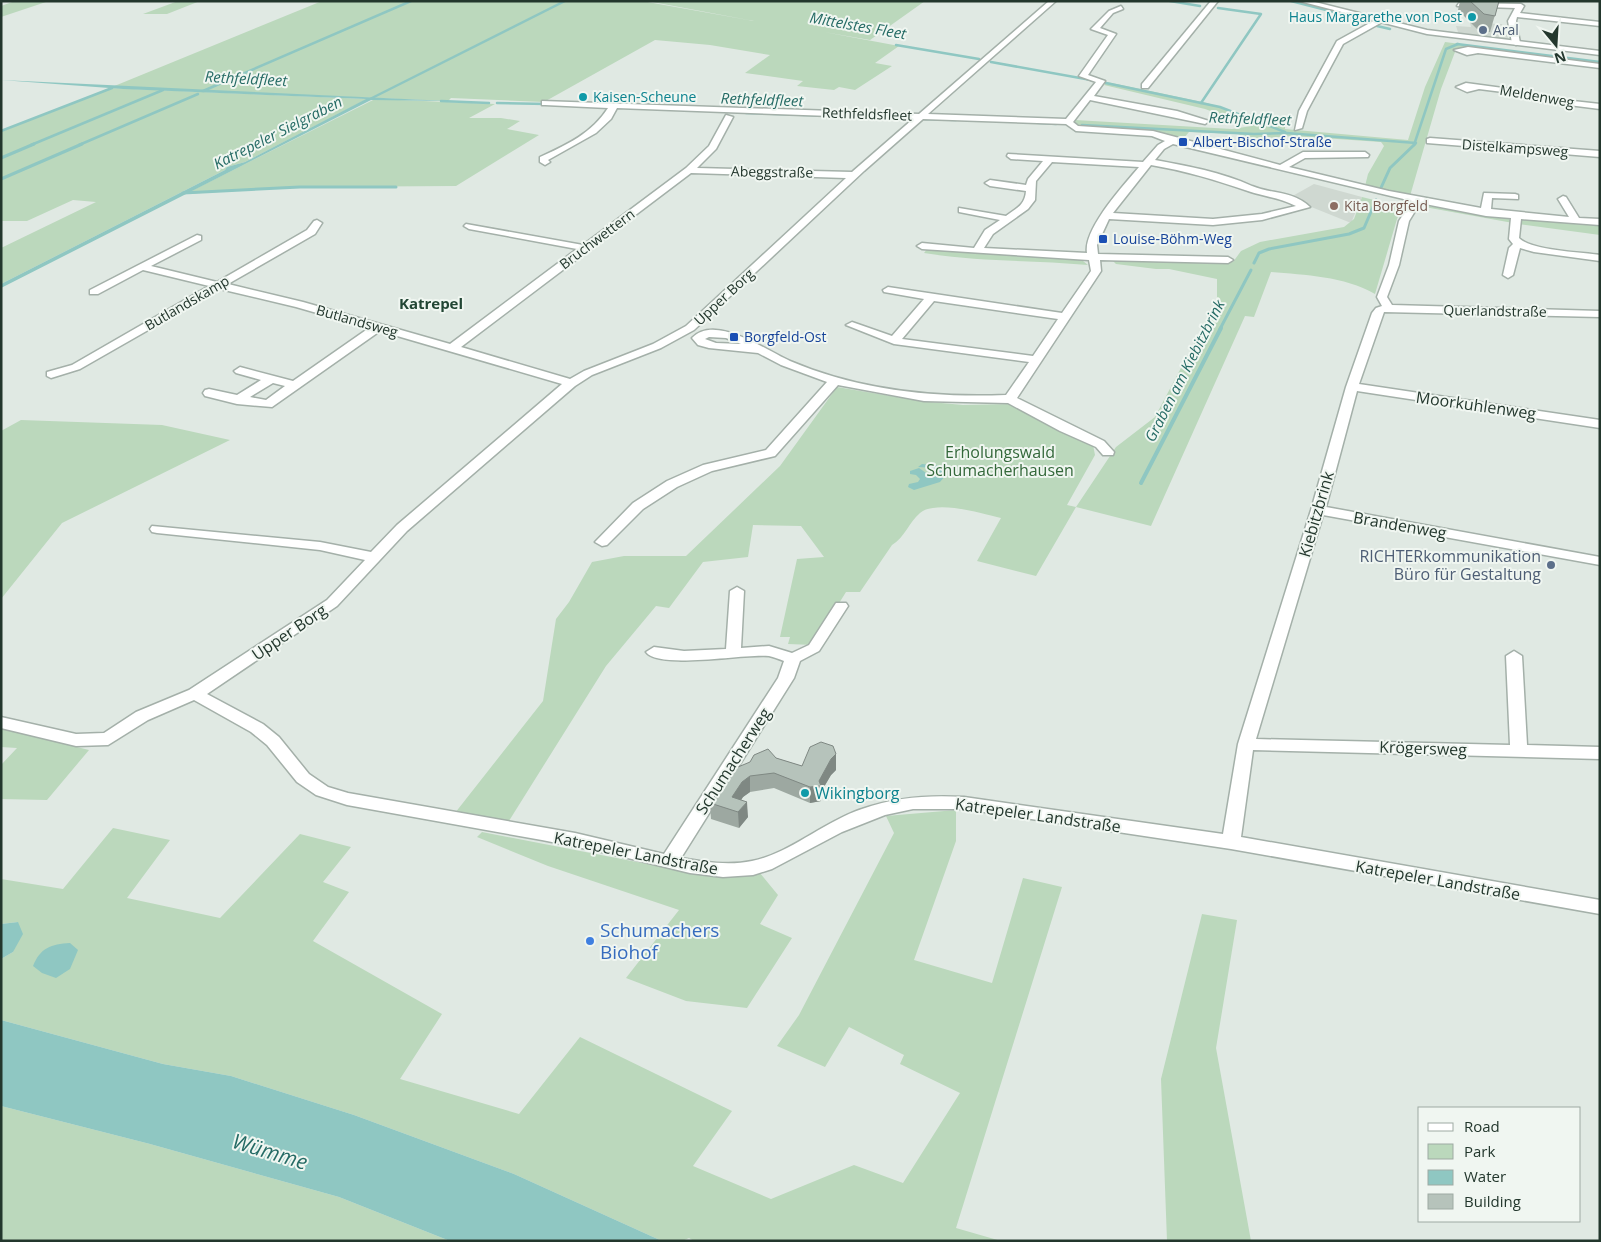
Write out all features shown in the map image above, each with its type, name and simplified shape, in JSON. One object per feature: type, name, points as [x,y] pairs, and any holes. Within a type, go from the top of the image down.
[{"type":"street","name":"Upper Borg","points":[[195,694],[332,603],[402,528],[570,383],[588,373],[657,346],[690,328],[919,116],[1053,1]]},
{"type":"street","points":[[1145,86],[1215,1]]},
{"type":"street","points":[[1302,1],[1427,32],[1600,53]]},
{"type":"street","points":[[1516,43],[1512,21],[1514,15],[1523,4]]},
{"type":"street","points":[[1459,5],[1523,4]]},
{"type":"street","points":[[1068,122],[1101,81],[1083,76],[1112,34],[1094,29],[1111,12],[1121,8]]},
{"type":"street","points":[[1514,15],[1600,24]]},
{"type":"street","points":[[1298,128],[1303,111],[1340,43],[1380,21]]},
{"type":"street","points":[[1475,51],[1600,66]]},
{"type":"street","name":"Meldenweg","points":[[1474,87],[1503,90],[1538,99],[1600,107]]},
{"type":"street","points":[[1088,97],[1205,121]]},
{"type":"street","name":"Rethfeldsfleet","points":[[545,103],[1068,122],[1076,128],[1153,134],[1169,142],[1183,142],[1417,201],[1486,213],[1600,222]]},
{"type":"street","points":[[545,162],[543,159],[562,151],[605,122],[610,116],[610,110],[615,105]]},
{"type":"street","name":"Bruchwettern","points":[[451,349],[689,170],[713,147],[729,117]]},
{"type":"street","name":"Distelkampsweg","points":[[1430,141],[1600,154]]},
{"type":"street","points":[[1010,399],[1067,317],[1096,271],[1097,263],[1092,250],[1092,244],[1108,216],[1148,163],[1169,142]]},
{"type":"street","points":[[1281,168],[1303,155],[1365,155]]},
{"type":"street","points":[[1011,156],[1148,163],[1192,169],[1246,186],[1250,190],[1264,191],[1282,196],[1305,207],[1262,217],[1213,222],[1108,216]]},
{"type":"street","points":[[977,251],[989,232],[1025,207],[1030,200],[1031,181],[1050,159]]},
{"type":"street","name":"Abeggstraße","points":[[689,170],[854,175]]},
{"type":"street","points":[[990,183],[1032,189]]},
{"type":"street","points":[[1486,213],[1488,195],[1515,197]]},
{"type":"street","points":[[1563,199],[1576,221]]},
{"type":"street","points":[[1389,308],[1382,297],[1394,265],[1404,221],[1417,201]]},
{"type":"street","points":[[962,210],[1009,219]]},
{"type":"street","points":[[1516,216],[1514,239],[1519,244],[1534,249],[1600,258]]},
{"type":"street","name":"Butlandskamp","points":[[51,374],[76,367],[311,232],[317,223]]},
{"type":"street","points":[[468,226],[586,248]]},
{"type":"street","points":[[94,292],[197,238]]},
{"type":"street","points":[[1508,275],[1514,248],[1519,244]]},
{"type":"street","points":[[922,246],[1094,257],[1228,260]]},
{"type":"street","name":"Butlandsweg","points":[[142,268],[299,304],[570,383]]},
{"type":"street","points":[[888,290],[1067,317]]},
{"type":"street","points":[[894,341],[931,297]]},
{"type":"street","name":"Querlandstraße","points":[[1389,308],[1600,314]]},
{"type":"street","name":"Kiebitzbrink","points":[[1231,842],[1246,744],[1318,510],[1352,387],[1377,313],[1380,310],[1389,308]]},
{"type":"street","points":[[852,325],[894,341],[1038,360]]},
{"type":"street","points":[[208,393],[237,400],[268,404],[378,327]]},
{"type":"street","points":[[690,328],[704,333],[723,333],[807,372],[835,381],[906,395],[975,400],[1010,399],[1064,428],[1100,444],[1108,452]]},
{"type":"street","points":[[240,371],[294,385]]},
{"type":"street","points":[[237,400],[271,379]]},
{"type":"street","points":[[602,542],[638,506],[672,484],[714,466],[770,453],[835,381]]},
{"type":"street","name":"Moorkuhlenweg","points":[[1352,387],[1600,424]]},
{"type":"street","name":"Brandenweg","points":[[1318,510],[1600,561]]},
{"type":"street","points":[[157,529],[320,546],[373,558]]},
{"type":"street","points":[[733,654],[737,591]]},
{"type":"street","points":[[654,652],[684,656],[769,651],[793,658],[814,648],[841,606]]},
{"type":"street","points":[[1514,656],[1519,751]]},
{"type":"street","name":"Schumacherweg","points":[[669,861],[786,678],[793,658]]},
{"type":"street","points":[[1,722],[76,740],[108,739],[142,716],[195,694]]},
{"type":"street","name":"Katrepeler Landstraße","points":[[195,694],[257,728],[273,742],[303,778],[322,791],[347,799],[607,846],[693,868],[720,871],[752,869],[790,853],[836,827],[885,806],[931,801],[964,803],[1231,842],[1522,895],[1600,907]]},
{"type":"street","name":"Krögersweg","points":[[1246,744],[1600,753]]},
{"type":"shaded area","points":[[1470,23],[1502,24],[1509,40],[1459,35],[1456,26],[1471,27]]},
{"type":"shaded area","name":"Kita Borgfeld","points":[[1314,184],[1362,197],[1351,223],[1289,198]]},
{"type":"green space","points":[[15,1],[49,1],[1,17],[1,6]]},
{"type":"green space","points":[[178,1],[200,1],[167,14],[143,14]]},
{"type":"green space","points":[[322,1],[642,1],[754,21],[647,1],[925,1],[870,40],[824,32],[899,46],[875,63],[892,66],[855,90],[839,87],[834,90],[797,86],[803,81],[745,73],[770,55],[710,45],[655,40],[544,102],[451,98],[448,101],[112,87]]},
{"type":"green space","points":[[1445,42],[1600,62],[1600,68],[1483,53],[1455,52],[1441,89],[1410,196],[1365,186],[1368,174],[1384,146],[1381,142],[1293,136],[1252,139],[1238,134],[1189,132],[1183,139],[1079,127],[1072,124],[1075,120],[1232,129],[1252,126],[1205,109],[1104,85],[1107,82],[1207,103],[1271,124],[1285,126],[1285,129],[1408,140],[1425,87]]},
{"type":"green space","points":[[110,88],[367,99],[245,162],[227,167],[225,170],[1,284],[1,248],[96,202],[73,200],[27,221],[1,221],[1,132]]},
{"type":"green space","points":[[375,99],[495,104],[469,118],[501,118],[520,121],[507,129],[539,135],[456,186],[302,187],[185,194]]},
{"type":"green space","points":[[1362,197],[1402,207],[1375,294],[1350,283],[1337,280],[1271,272],[1254,317],[1245,316],[1151,526],[1076,507],[1116,447],[1155,417],[1217,300],[1217,279],[1169,269],[1116,264],[1111,259],[1233,262],[1241,251],[1260,242],[1344,227],[1354,219]]},
{"type":"green space","points":[[1419,206],[1507,217],[1513,223]]},
{"type":"green space","points":[[1522,220],[1600,224],[1600,235],[1518,224]]},
{"type":"green space","points":[[928,248],[1078,257],[1088,265],[965,258],[924,253]]},
{"type":"green space","name":"Erholungswald Schumacherhausen","points":[[837,387],[920,401],[963,405],[1013,404],[1093,445],[1095,455],[1067,505],[1076,507],[1036,576],[977,561],[1001,518],[948,507],[937,507],[920,513],[892,545],[860,592],[846,592],[813,645],[788,644],[790,637],[780,637],[797,559],[824,557],[801,526],[753,525],[748,557],[703,562],[669,608],[656,606],[606,666],[507,824],[455,813],[543,701],[556,619],[569,602],[592,562],[624,556],[686,556],[780,466]]},
{"type":"green space","points":[[21,420],[162,425],[230,440],[62,523],[1,599],[1,431]]},
{"type":"green space","points":[[1,728],[89,750],[47,800],[1,799],[1,765],[17,748],[1,747]]},
{"type":"green space","points":[[956,810],[956,841],[914,960],[992,983],[1023,878],[1062,887],[956,1228],[1001,1241],[694,1241],[689,1238],[682,1241],[662,1241],[514,1174],[354,1115],[231,1076],[163,1064],[1,1020],[1,959],[13,952],[18,922],[1,924],[1,879],[63,889],[113,828],[170,840],[127,898],[220,918],[300,834],[351,847],[323,882],[349,892],[313,941],[442,1014],[400,1079],[519,1114],[580,1037],[732,1111],[693,1166],[771,1199],[854,1165],[903,1183],[960,1093],[900,1064],[904,1055],[849,1027],[825,1067],[777,1046],[799,1015],[894,833],[886,816]]},
{"type":"green space","points":[[482,832],[704,875],[760,873],[778,895],[760,924],[792,938],[747,1008],[686,1001],[626,978],[679,910],[548,866],[477,837]]},
{"type":"green space","points":[[1202,914],[1237,920],[1216,1048],[1251,1241],[1167,1241],[1161,1079]]},
{"type":"green space","points":[[1,1106],[150,1144],[339,1197],[450,1241],[1,1241]]},
{"type":"water","points":[[1,80],[448,101],[371,100],[1,288],[1,284],[225,170],[227,167],[245,162],[366,99],[123,89]]},
{"type":"water","points":[[922,464],[942,466],[946,475],[940,482],[914,490],[908,487],[909,484],[918,482],[920,479],[916,475],[910,474],[910,471],[919,468],[929,475],[934,473],[934,468],[918,467]]},
{"type":"water","points":[[18,922],[23,934],[13,952],[1,959],[1,924]]},
{"type":"water","points":[[70,943],[78,950],[70,969],[56,978],[42,973],[33,966],[39,955],[47,948],[57,944]]},
{"type":"water","name":"Wümme","points":[[1,1020],[163,1064],[231,1076],[354,1115],[514,1174],[662,1241],[450,1241],[339,1197],[150,1144],[1,1106]]},
{"type":"building","points":[[1470,1],[1499,1],[1495,16],[1484,14]]},
{"type":"building","points":[[821,742],[833,746],[836,754],[831,759],[819,781],[821,786],[810,787],[774,773],[750,776],[742,782],[732,797],[747,802],[738,812],[710,803],[729,775],[738,767],[750,762],[754,755],[768,749],[776,758],[802,766],[810,747]]},
{"type":"waterway","points":[[203,91],[411,1]]},
{"type":"waterway","name":"Katrepeler Sielgraben","points":[[370,99],[565,1]]},
{"type":"waterway","points":[[1170,1],[1200,6]]},
{"type":"waterway","points":[[1291,1],[1369,21]]},
{"type":"waterway","points":[[1201,103],[1261,14],[1218,8]]},
{"type":"waterway","points":[[1377,26],[1390,29]]},
{"type":"waterway","name":"Graben am Kiebitzbrink","points":[[1415,143],[1446,49],[1458,44]]},
{"type":"waterway","points":[[1458,44],[1600,62]]},
{"type":"waterway","name":"Mittelstes Fleet","points":[[896,45],[979,59]]},
{"type":"waterway","name":"Mittelstes Fleet","points":[[991,62],[1091,80]]},
{"type":"waterway","name":"Mittelstes Fleet","points":[[1106,83],[1201,103]]},
{"type":"waterway","points":[[1,131],[112,88]]},
{"type":"waterway","points":[[31,145],[163,90]]},
{"type":"waterway","points":[[79,145],[198,94]]},
{"type":"waterway","name":"Rethfeldfleet","points":[[441,101],[489,103]]},
{"type":"waterway","name":"Rethfeldfleet","points":[[497,103],[546,104]]},
{"type":"waterway","name":"Mittelstes Fleet","points":[[1201,103],[1220,107],[1285,132]]},
{"type":"waterway","name":"Rethfeldfleet","points":[[746,113],[835,116]]},
{"type":"waterway","name":"Rethfeldfleet","points":[[925,119],[956,120]]},
{"type":"waterway","name":"Rethfeldfleet","points":[[1024,122],[1056,124]]},
{"type":"waterway","name":"Rethfeldfleet","points":[[1082,125],[1254,134],[1286,133],[1415,143]]},
{"type":"waterway","points":[[1,158],[34,144]]},
{"type":"waterway","points":[[1,179],[82,144]]},
{"type":"waterway","name":"Graben am Kiebitzbrink","points":[[1380,190],[1390,168],[1414,145]]},
{"type":"waterway","points":[[183,193],[300,187],[396,187]]},
{"type":"waterway","name":"Graben am Kiebitzbrink","points":[[1254,263],[1259,253],[1269,249],[1349,234],[1364,228],[1376,200]]},
{"type":"waterway","name":"Graben am Kiebitzbrink","points":[[1220,329],[1251,270]]},
{"type":"waterway","name":"Graben am Kiebitzbrink","points":[[1141,483],[1221,328]]},
{"type":"place","name":"Haus Margarethe von Post","points":[[1472,17]]},
{"type":"place","name":"Aral","points":[[1483,30]]},
{"type":"place","name":"Kaisen-Scheune","points":[[583,97]]},
{"type":"place","name":"Albert-Bischof-Straße","points":[[1183,142]]},
{"type":"place","name":"Kita Borgfeld","points":[[1334,206]]},
{"type":"place","name":"Louise-Böhm-Weg","points":[[1103,239]]},
{"type":"place","name":"Borgfeld-Ost","points":[[734,337]]},
{"type":"place","name":"RICHTERkommunikation Büro für Gestaltung","points":[[1551,565]]},
{"type":"place","name":"Wikingborg","points":[[805,793]]},
{"type":"place","name":"Schumachers Biohof","points":[[590,941]]},
{"type":"district","name":"Katrepel","points":[[431,304]]}]
